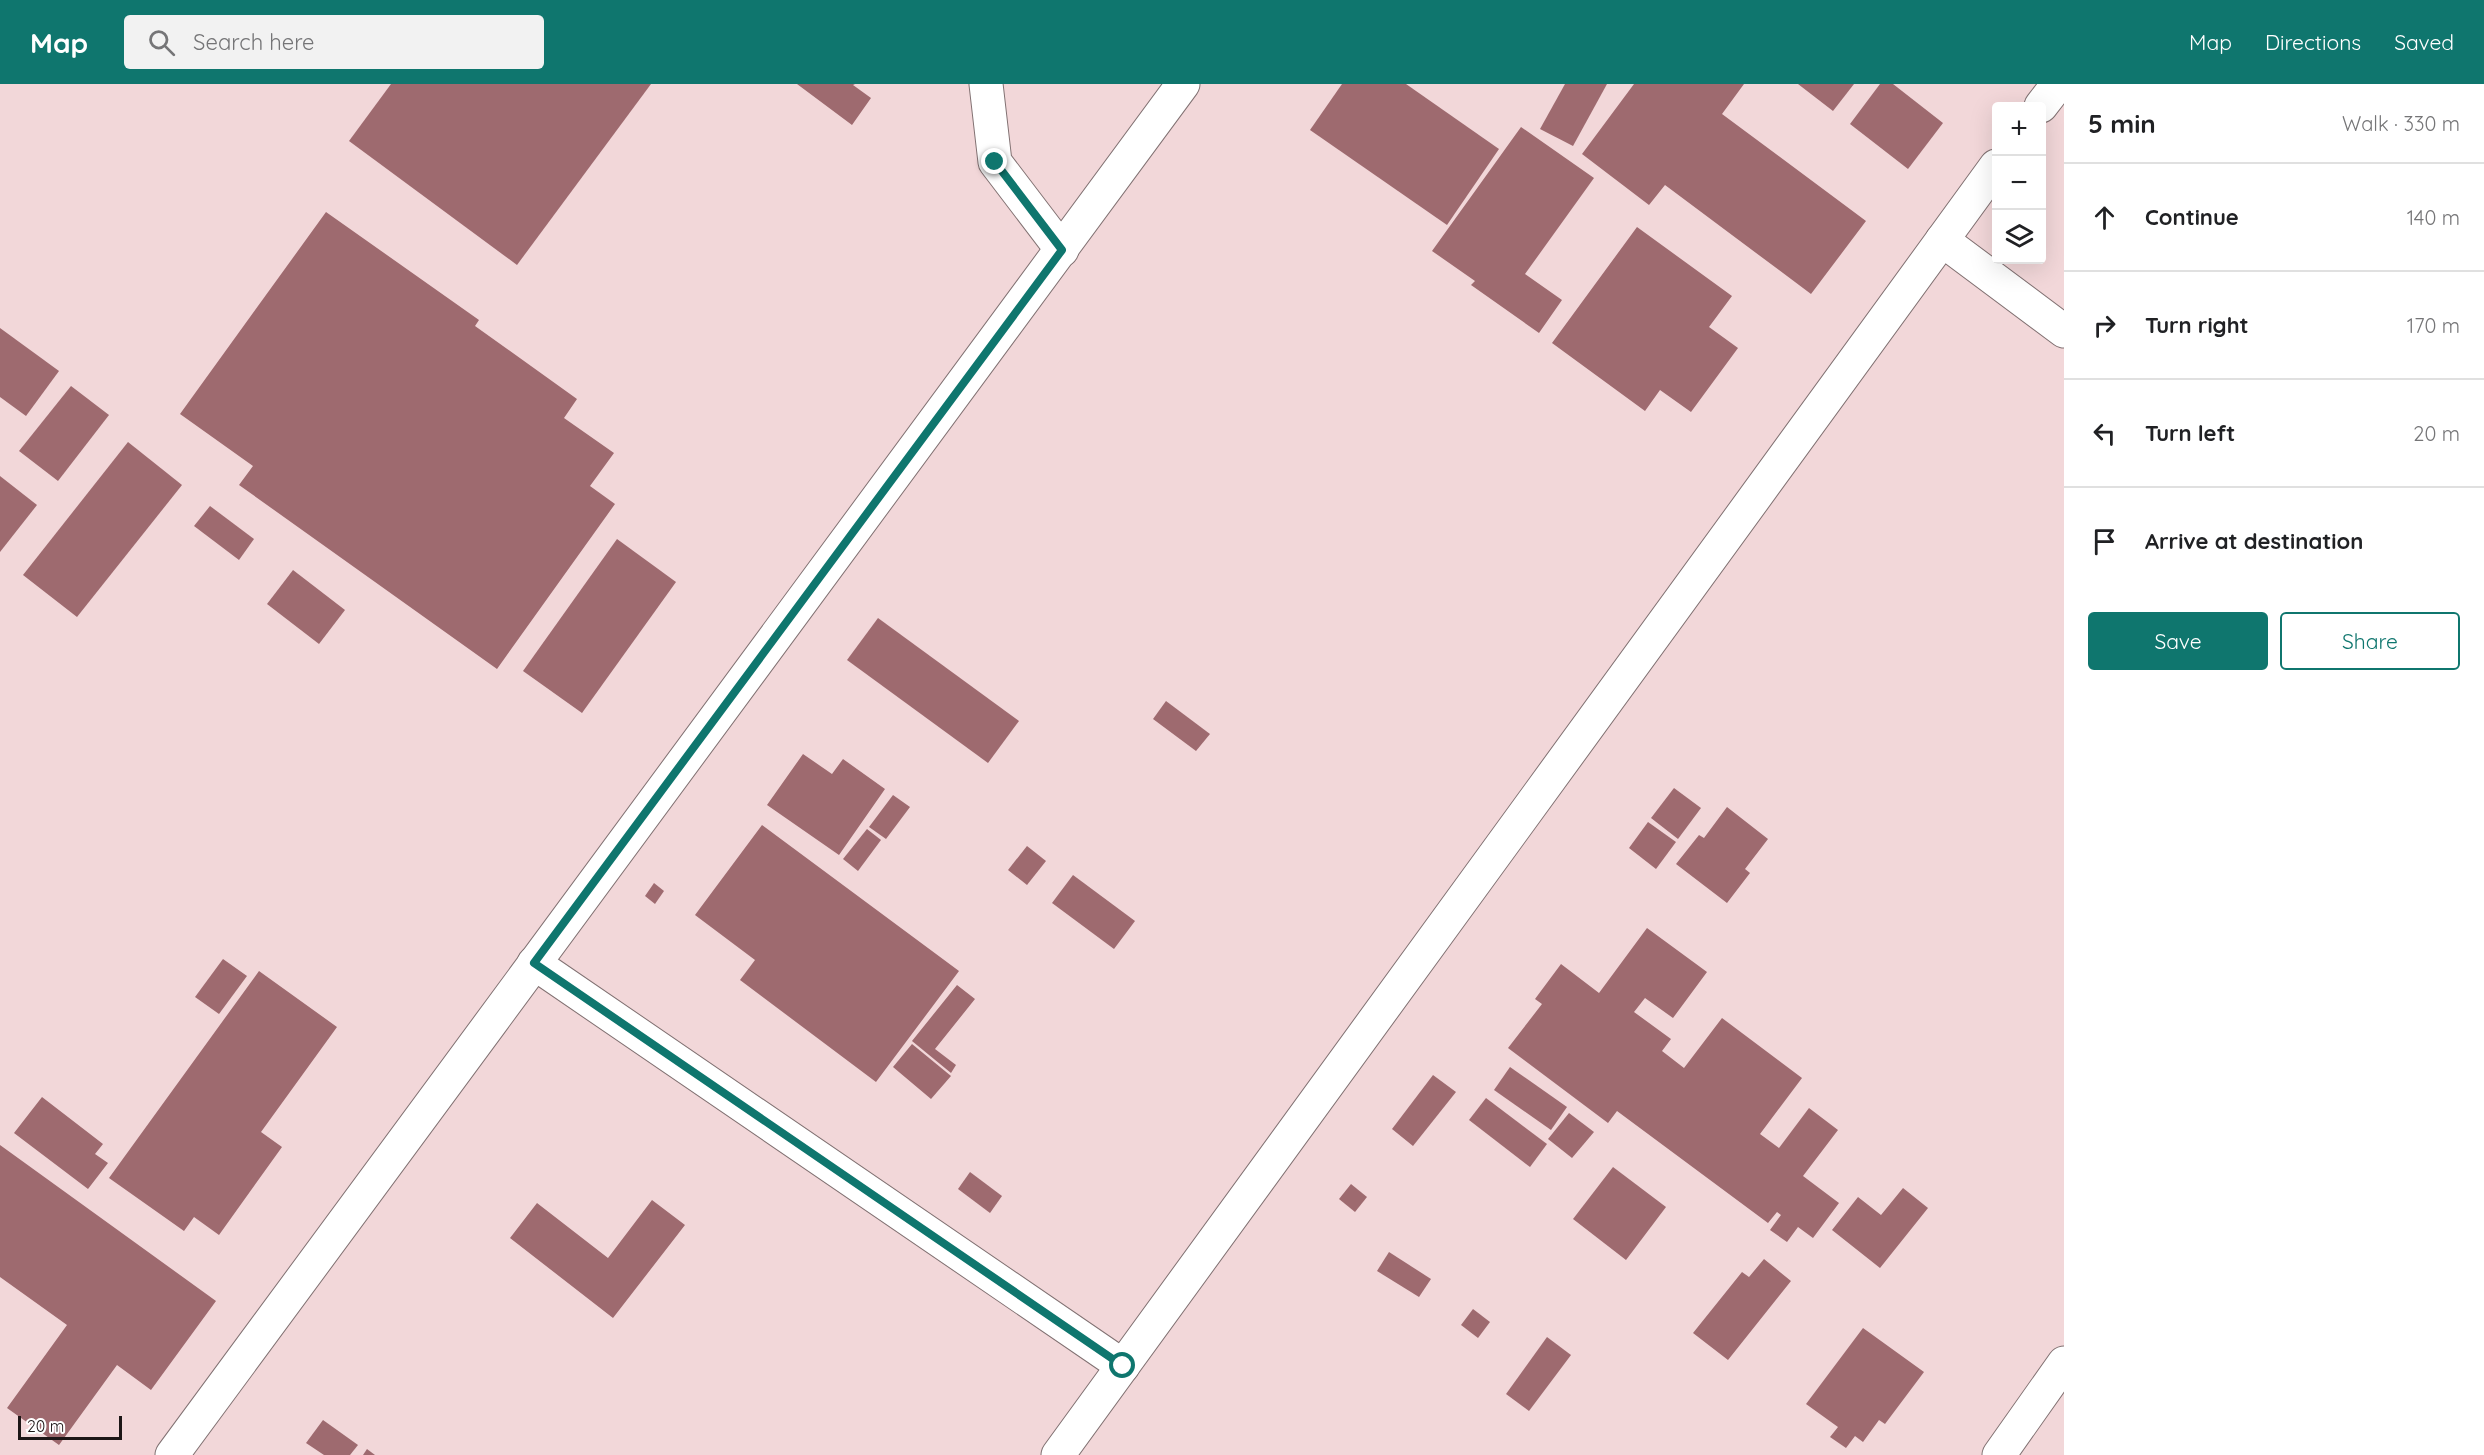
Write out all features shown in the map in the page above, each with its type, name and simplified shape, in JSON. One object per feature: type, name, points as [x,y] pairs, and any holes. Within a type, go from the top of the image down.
[{"type":"street","points":[[986,84],[995,162],[1062,250]]},
{"type":"street","points":[[172,1455],[1183,84]]},
{"type":"street","points":[[2044,102],[2058,84]]},
{"type":"street","points":[[1058,1455],[1992,171]]},
{"type":"street","points":[[1942,240],[2064,331]]},
{"type":"street","points":[[534,963],[1123,1366]]},
{"type":"street","points":[[1999,1455],[2064,1363]]},
{"type":"shaded area","points":[[0,84],[2064,84],[2064,1455],[0,1455]]},
{"type":"building","points":[[391,84],[651,84],[517,265],[349,141]]},
{"type":"building","points":[[797,84],[855,84],[853,85],[871,98],[852,125]]},
{"type":"building","points":[[1342,84],[1406,84],[1499,149],[1447,225],[1310,130]]},
{"type":"building","points":[[1565,84],[1607,84],[1573,146],[1540,129]]},
{"type":"building","points":[[1634,84],[1744,84],[1722,114],[1866,221],[1811,294],[1665,185],[1649,205],[1582,154]]},
{"type":"building","points":[[1798,84],[1854,84],[1833,111]]},
{"type":"building","points":[[1880,84],[1893,84],[1943,123],[1908,169],[1850,124]]},
{"type":"building","points":[[1521,127],[1594,178],[1525,274],[1562,300],[1539,333],[1471,285],[1475,281],[1432,251]]},
{"type":"building","points":[[326,212],[479,320],[475,326],[577,399],[564,418],[614,453],[590,486],[615,504],[497,669],[239,485],[253,466],[180,414]]},
{"type":"building","points":[[1637,227],[1732,296],[1709,327],[1738,348],[1691,412],[1660,390],[1645,411],[1552,343]]},
{"type":"building","points":[[0,328],[59,371],[26,416],[0,397]]},
{"type":"building","points":[[71,386],[109,415],[58,481],[19,451]]},
{"type":"building","points":[[128,442],[182,485],[77,617],[23,575]]},
{"type":"building","points":[[0,476],[37,505],[0,552]]},
{"type":"building","points":[[210,506],[254,539],[239,560],[194,526]]},
{"type":"building","points":[[617,539],[676,582],[582,713],[523,671]]},
{"type":"building","points":[[293,570],[345,610],[319,644],[267,604]]},
{"type":"building","points":[[878,618],[1019,721],[988,763],[847,660]]},
{"type":"building","points":[[1166,701],[1210,734],[1196,751],[1153,719]]},
{"type":"building","points":[[803,754],[832,774],[843,759],[885,789],[839,855],[767,805]]},
{"type":"building","points":[[1674,788],[1701,808],[1678,839],[1651,818]]},
{"type":"building","points":[[893,795],[910,807],[886,839],[869,827]]},
{"type":"building","points":[[1727,807],[1768,839],[1745,869],[1750,873],[1727,903],[1676,864],[1699,835],[1704,838]]},
{"type":"building","points":[[1648,822],[1676,842],[1656,869],[1629,848]]},
{"type":"building","points":[[762,825],[959,971],[876,1082],[740,980],[755,960],[695,915]]},
{"type":"building","points":[[867,829],[881,840],[858,871],[843,859]]},
{"type":"building","points":[[1027,846],[1046,861],[1027,885],[1008,870]]},
{"type":"building","points":[[1073,875],[1135,921],[1114,949],[1052,903]]},
{"type":"building","points":[[654,883],[664,891],[655,904],[645,896]]},
{"type":"building","points":[[1647,928],[1707,972],[1673,1018],[1645,998],[1634,1012],[1671,1039],[1662,1051],[1684,1068],[1722,1018],[1802,1078],[1760,1134],[1779,1148],[1809,1108],[1838,1130],[1803,1176],[1839,1203],[1813,1238],[1798,1227],[1787,1242],[1770,1230],[1781,1215],[1777,1212],[1768,1223],[1617,1111],[1608,1123],[1508,1048],[1542,1004],[1535,999],[1561,964],[1599,993]]},
{"type":"building","points":[[223,959],[247,976],[219,1014],[195,997]]},
{"type":"building","points":[[259,971],[337,1027],[261,1132],[282,1147],[219,1235],[194,1217],[184,1231],[109,1178]]},
{"type":"building","points":[[957,985],[975,999],[935,1049],[956,1065],[951,1073],[912,1041]]},
{"type":"building","points":[[912,1044],[951,1076],[931,1099],[893,1067]]},
{"type":"building","points":[[1510,1067],[1567,1107],[1551,1130],[1494,1090]]},
{"type":"building","points":[[1433,1075],[1456,1092],[1413,1146],[1392,1129]]},
{"type":"building","points":[[42,1097],[103,1144],[95,1154],[108,1163],[88,1189],[14,1133]]},
{"type":"building","points":[[1486,1098],[1547,1144],[1530,1167],[1469,1120]]},
{"type":"building","points":[[1569,1113],[1594,1132],[1572,1158],[1548,1139]]},
{"type":"building","points":[[0,1145],[216,1301],[151,1390],[117,1365],[59,1445],[7,1408],[67,1325],[0,1277]]},
{"type":"building","points":[[1613,1167],[1666,1207],[1626,1260],[1573,1219]]},
{"type":"building","points":[[970,1172],[1002,1196],[990,1213],[958,1189]]},
{"type":"building","points":[[1351,1184],[1367,1197],[1355,1212],[1339,1199]]},
{"type":"building","points":[[1903,1188],[1928,1208],[1880,1268],[1832,1230],[1858,1197],[1881,1215]]},
{"type":"building","points":[[652,1200],[685,1225],[613,1318],[510,1238],[537,1203],[608,1258]]},
{"type":"building","points":[[1389,1252],[1431,1279],[1419,1297],[1377,1271]]},
{"type":"building","points":[[1764,1259],[1791,1281],[1728,1360],[1693,1333],[1742,1272],[1749,1277]]},
{"type":"building","points":[[1473,1309],[1490,1322],[1478,1338],[1461,1325]]},
{"type":"building","points":[[1863,1328],[1924,1372],[1885,1424],[1879,1420],[1863,1442],[1855,1436],[1846,1448],[1830,1437],[1838,1427],[1806,1404]]},
{"type":"building","points":[[1547,1337],[1571,1355],[1529,1411],[1506,1394]]},
{"type":"building","points":[[323,1420],[358,1445],[350,1455],[324,1455],[306,1443]]},
{"type":"building","points":[[367,1449],[375,1455],[363,1455]]},
{"type":"route","points":[[995,162],[1062,250],[534,963],[1123,1366]]}]
